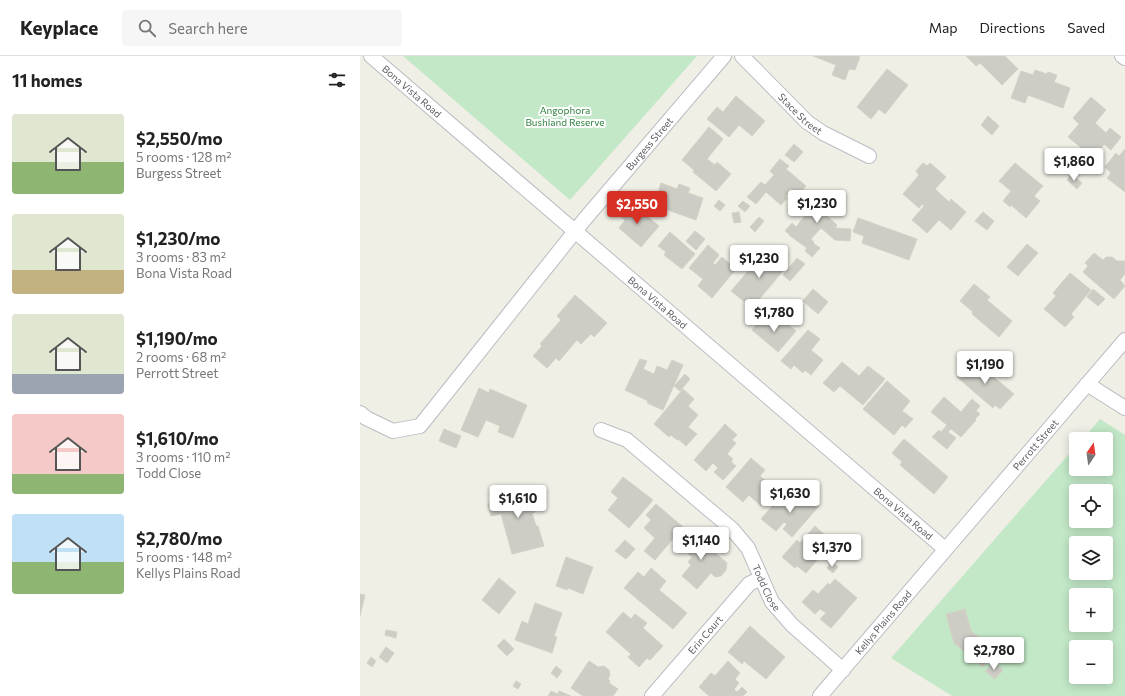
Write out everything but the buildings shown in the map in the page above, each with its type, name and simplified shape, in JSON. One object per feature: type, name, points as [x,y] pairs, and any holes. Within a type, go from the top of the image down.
[{"type":"street","name":"Bona Vista Road","points":[[371,56],[945,549]]},
{"type":"street","name":"Burgess Street","points":[[360,413],[366,418],[393,431],[420,426],[574,231],[724,56]]},
{"type":"street","name":"Stace Street","points":[[742,56],[807,122],[823,133],[869,156]]},
{"type":"street","name":"Perrott Street","points":[[945,549],[1125,340]]},
{"type":"street","points":[[1087,384],[1125,408]]},
{"type":"street","name":"Todd Close","points":[[601,430],[627,440],[732,529],[748,548],[772,602],[792,625],[842,670]]},
{"type":"street","name":"Kellys Plains Road","points":[[820,696],[945,549]]},
{"type":"street","name":"Erin Court","points":[[652,696],[749,584],[761,578]]},
{"type":"green space","name":"Angophora Bushland Reserve","points":[[403,56],[697,56],[570,200]]},
{"type":"green space","points":[[1100,419],[1125,435],[1125,696],[952,696],[891,658],[1069,454],[1069,476],[1113,476],[1113,432],[1089,432]]}]
